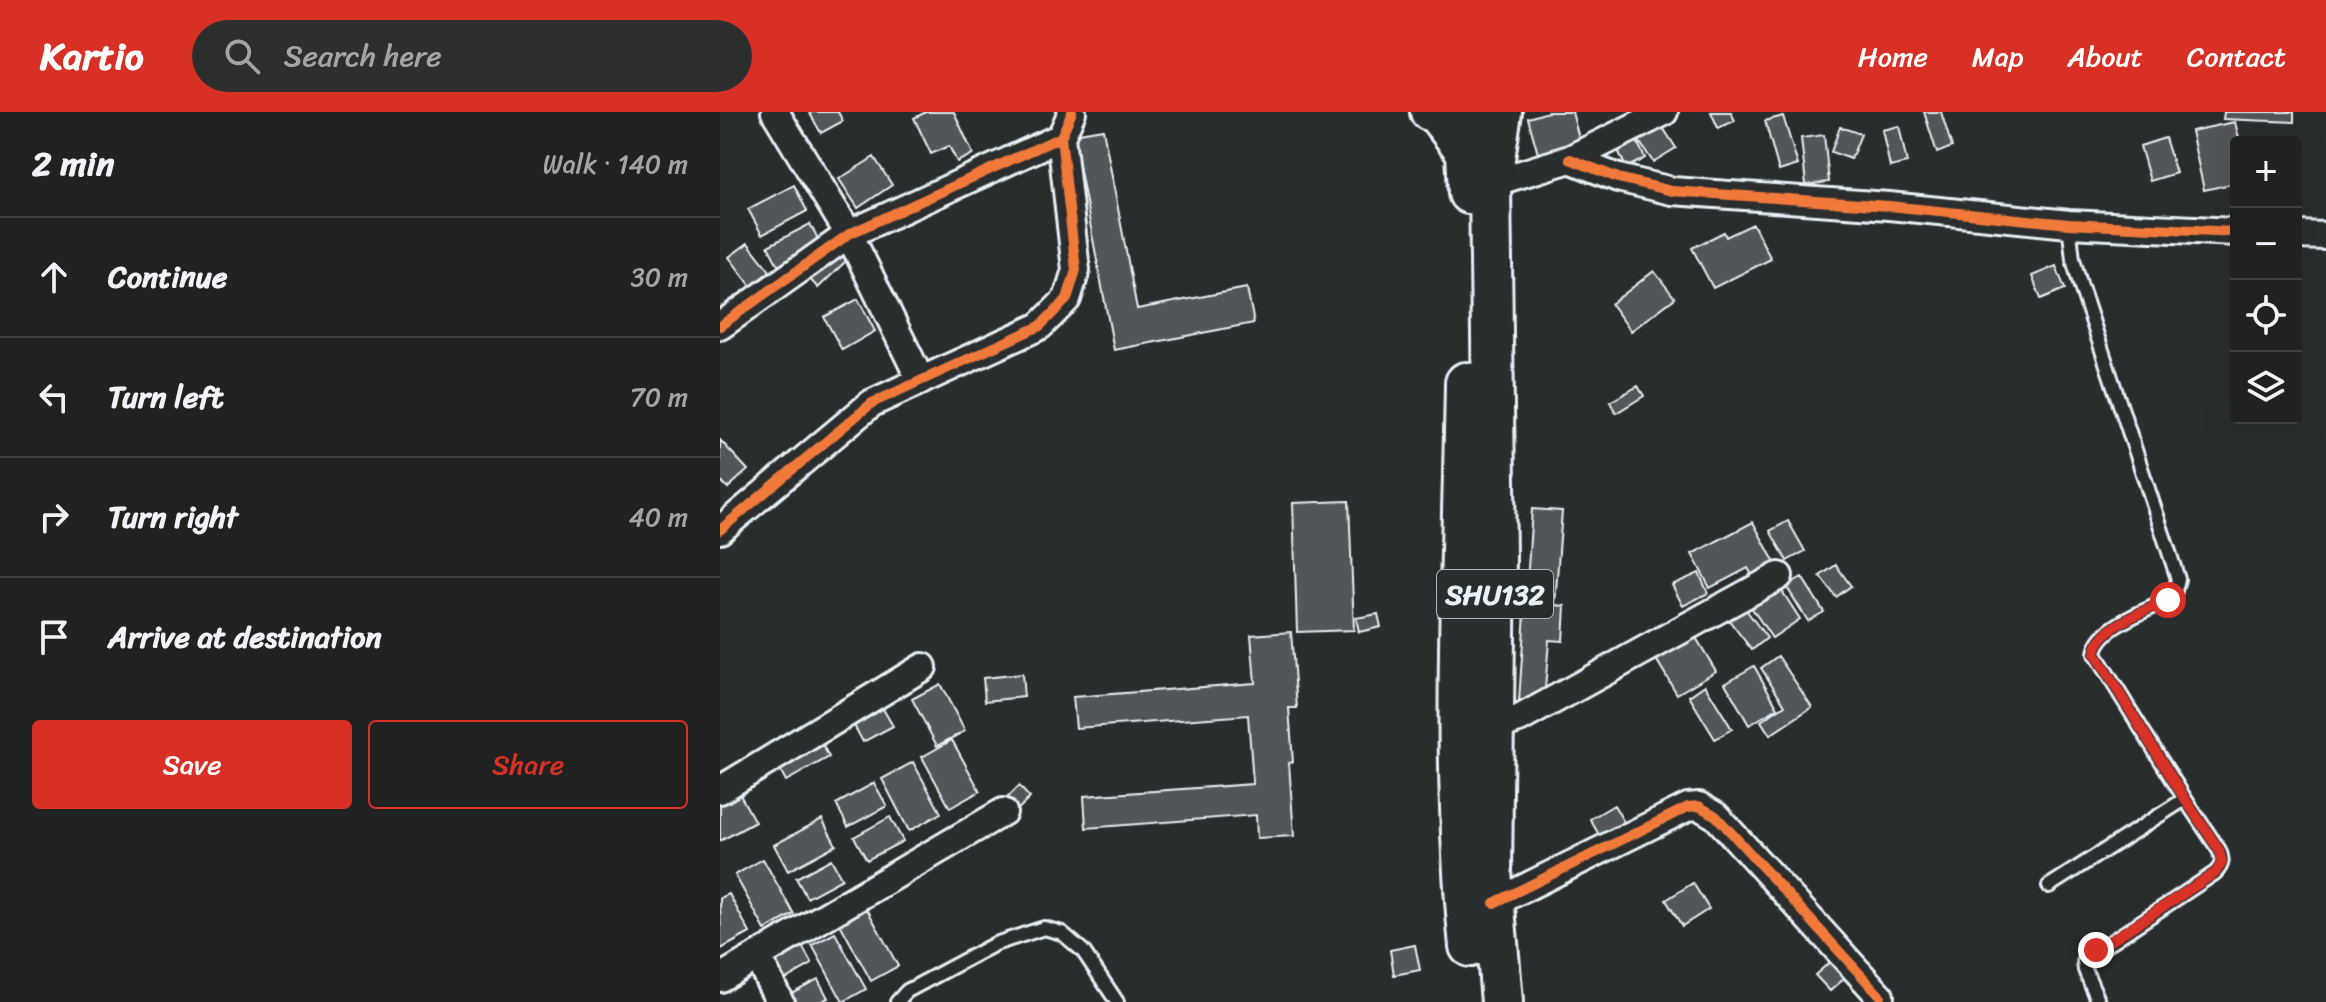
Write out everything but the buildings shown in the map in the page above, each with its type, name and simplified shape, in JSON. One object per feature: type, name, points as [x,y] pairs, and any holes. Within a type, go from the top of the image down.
[{"type":"main road","points":[[1465,112],[1474,181]]},
{"type":"main road","name":"SHU132","points":[[1476,1002],[1463,877],[1495,556],[1474,181],[1501,112]]},
{"type":"main road","name":"SHU132","points":[[1476,729],[1502,1002]]},
{"type":"street","points":[[775,112],[849,234],[921,381]]},
{"type":"street","points":[[720,530],[872,403],[1040,326],[1067,299],[1076,270],[1061,137],[1072,112]]},
{"type":"street","points":[[1429,112],[1436,115],[1474,181],[1570,159],[1664,112]]},
{"type":"street","points":[[720,326],[849,234],[1061,137]]},
{"type":"street","points":[[1570,159],[1618,178],[1672,191],[1889,206],[2069,224],[2230,232]]},
{"type":"street","points":[[2302,235],[2326,236]]},
{"type":"street","points":[[1476,729],[1519,719],[1779,576]]},
{"type":"street","points":[[720,790],[923,667]]},
{"type":"street","points":[[1494,903],[1688,807],[1699,806],[1716,816],[1880,996]]},
{"type":"street","points":[[720,978],[1003,812]]},
{"type":"street","points":[[757,956],[780,1002]]},
{"type":"lane","points":[[2069,224],[2073,259],[2081,287],[2178,579],[2174,594],[2168,600],[2109,630],[2096,645],[2095,654],[2222,858],[2220,868],[2088,957],[2084,962],[2085,970],[2099,1002]]},
{"type":"lane","points":[[2049,886],[2185,799]]},
{"type":"lane","points":[[897,1002],[907,991],[995,944],[1044,928],[1062,933],[1083,951],[1117,1002]]},
{"type":"cycle path","points":[[720,530],[872,403],[1040,326],[1067,299],[1076,270],[1061,137],[1072,112]]},
{"type":"cycle path","points":[[720,326],[849,234],[1061,137]]},
{"type":"cycle path","points":[[1570,159],[1618,178],[1672,191],[1889,206],[2069,224],[2230,232]]},
{"type":"cycle path","points":[[1494,903],[1688,807],[1699,806],[1716,816],[1880,996]]},
{"type":"route","points":[[2096,950],[2215,873],[2222,863],[2219,850],[2095,654],[2096,645],[2109,630],[2168,600]]}]
